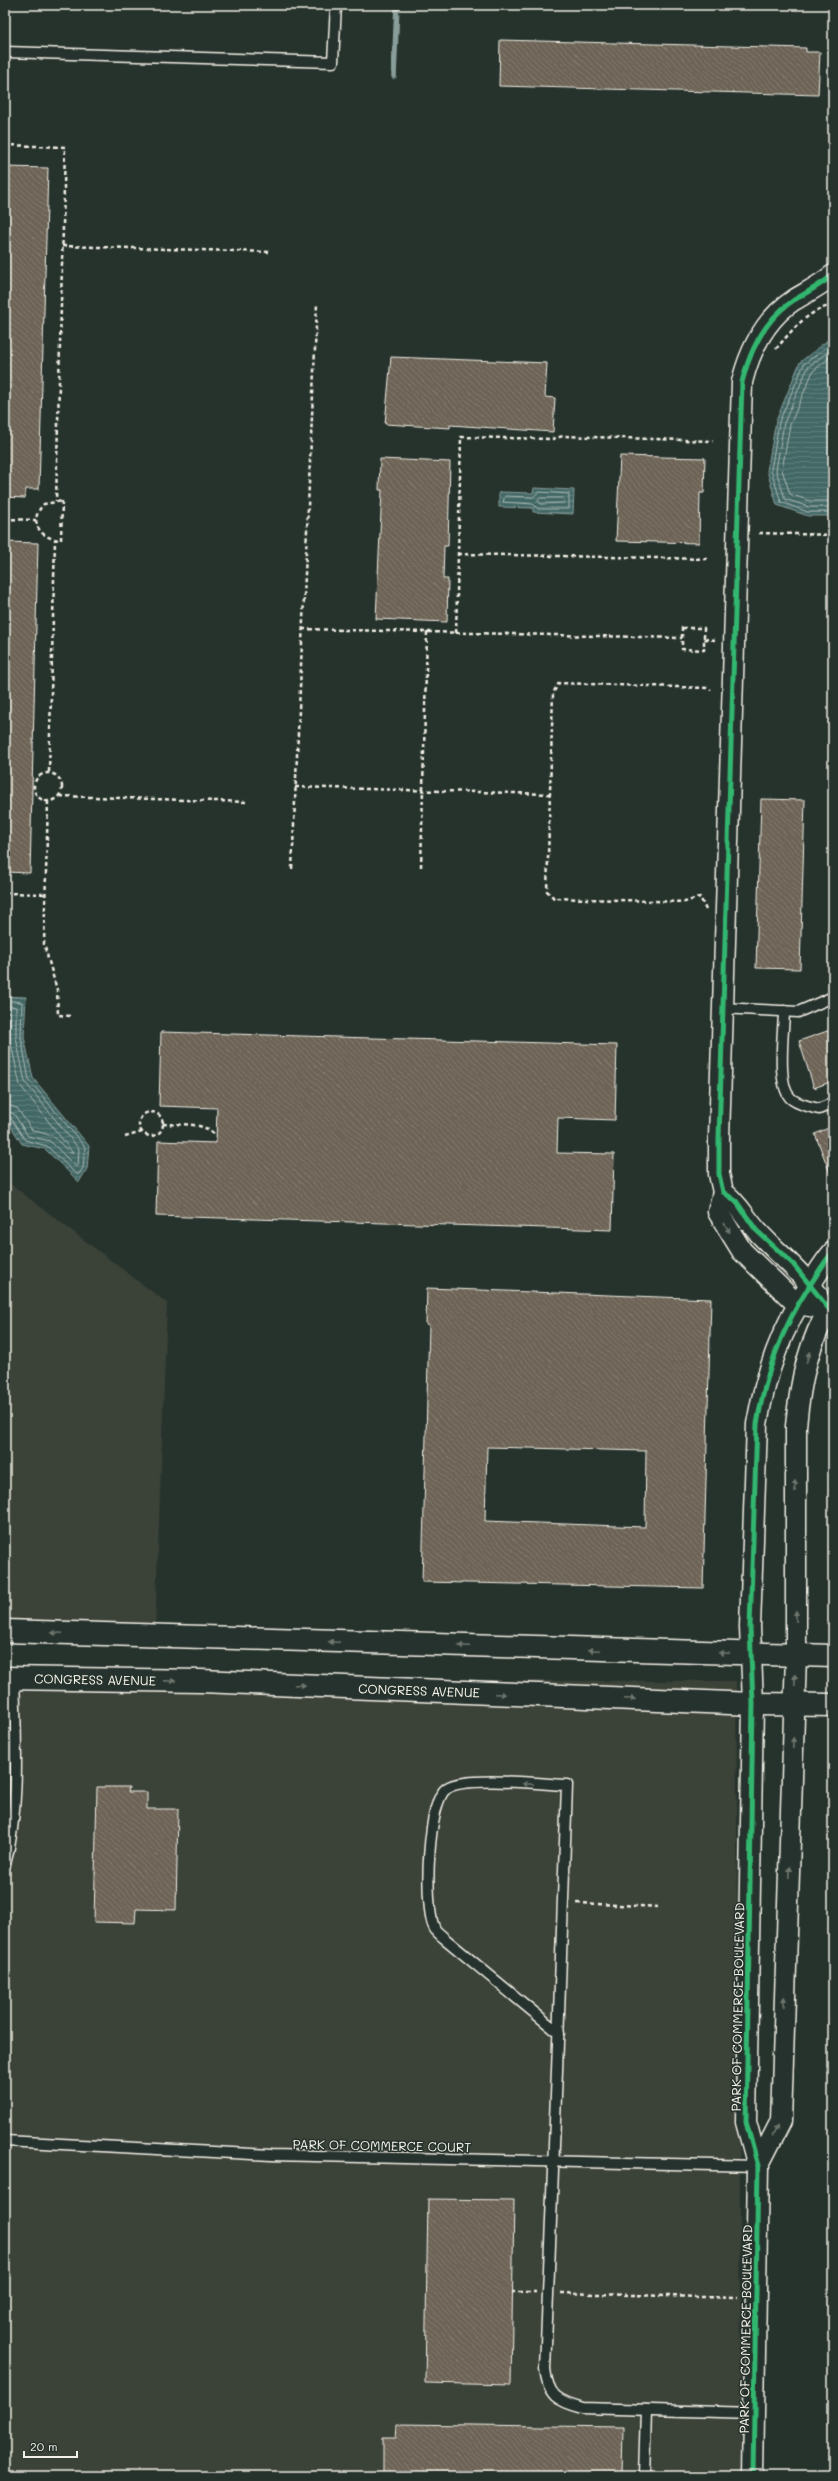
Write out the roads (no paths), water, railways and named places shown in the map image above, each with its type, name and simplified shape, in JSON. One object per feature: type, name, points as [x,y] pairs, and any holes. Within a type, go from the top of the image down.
[{"type":"main road","points":[[5,1631],[833,1656]]},
{"type":"main road","name":"CONGRESS AVENUE","points":[[9,1678],[201,1681],[753,1704],[833,1705]]},
{"type":"street","points":[[832,1309],[797,1304],[742,1251],[718,1212],[723,1192],[719,1174],[722,1008],[742,382],[747,362],[755,344],[778,314],[792,301],[833,275]]},
{"type":"street","points":[[723,1192],[736,1201],[756,1230],[793,1264],[832,1309]]},
{"type":"street","name":"PARK OF COMMERCE BOULEVARD","points":[[753,2476],[758,2166],[746,2122],[753,1704],[750,1627],[757,1424],[763,1391],[775,1350],[797,1304],[823,1263],[833,1252]]},
{"type":"street","name":"PARK OF COMMERCE BOULEVARD","points":[[758,2166],[780,2121],[796,1655],[796,1420],[799,1394],[813,1340],[832,1309]]},
{"type":"lane","points":[[5,52],[333,62],[336,5]]},
{"type":"lane","points":[[722,1008],[798,1012],[833,997]]},
{"type":"lane","points":[[784,1011],[782,1074],[785,1091],[792,1100],[819,1109],[833,1103]]},
{"type":"lane","points":[[5,1864],[12,1833],[16,1730],[9,1678]]},
{"type":"lane","points":[[559,2033],[444,1938],[434,1927],[430,1899],[429,1850],[434,1810],[446,1788],[462,1781],[567,1785],[559,2033],[545,2369],[547,2385],[555,2397],[569,2404],[583,2408],[754,2414]]},
{"type":"lane","name":"PARK OF COMMERCE COURT","points":[[5,2141],[271,2155],[758,2166]]},
{"type":"lane","points":[[644,2476],[646,2410]]},
{"type":"water","points":[[833,339],[833,516],[808,516],[777,505],[767,471],[776,421],[800,362],[828,340]]},
{"type":"water","points":[[534,488],[574,490],[573,514],[533,512],[533,508],[499,507],[499,492],[533,493]]},
{"type":"water","points":[[5,996],[26,997],[24,1037],[33,1078],[89,1146],[87,1169],[79,1182],[45,1149],[22,1144],[5,1117]]},
{"type":"waterway","points":[[394,76],[397,5]]}]
